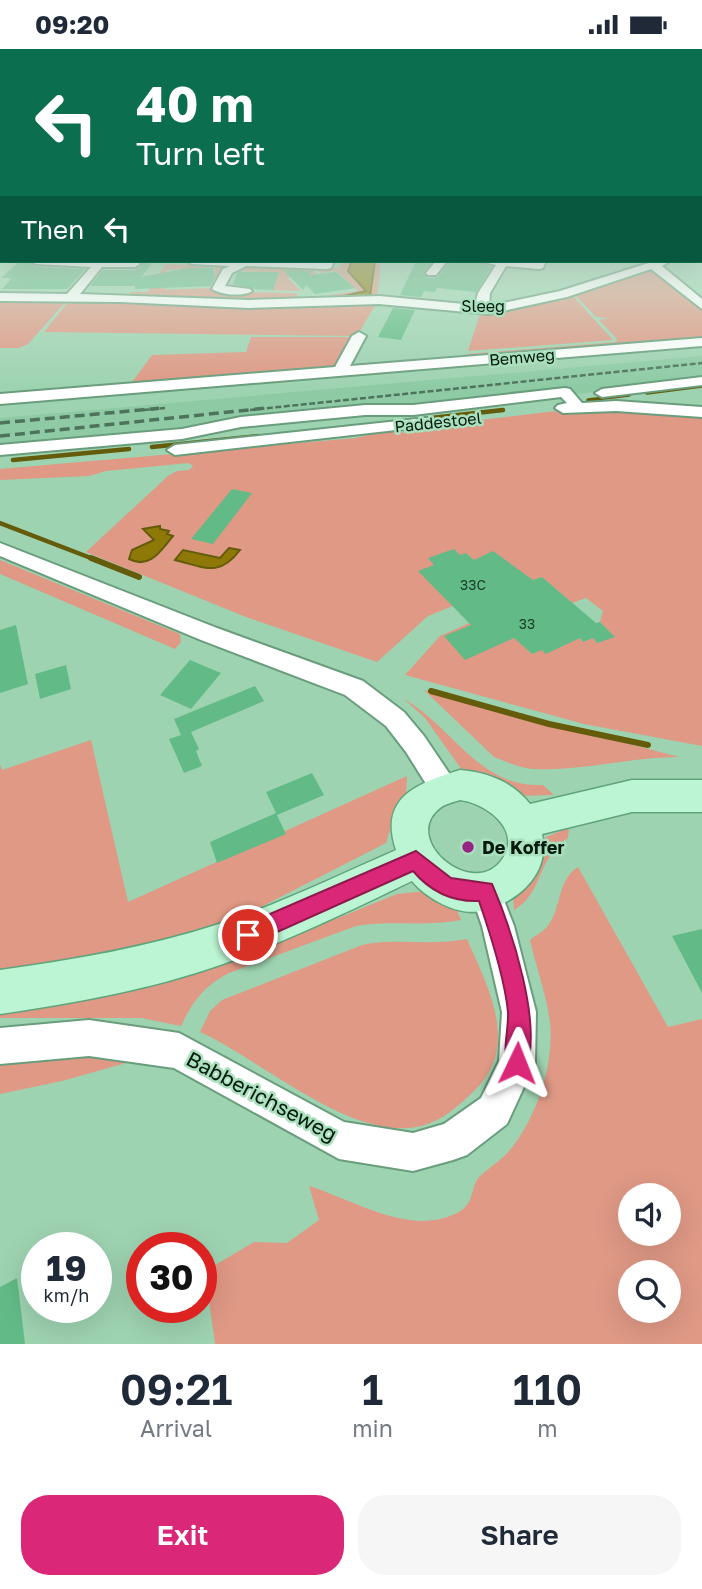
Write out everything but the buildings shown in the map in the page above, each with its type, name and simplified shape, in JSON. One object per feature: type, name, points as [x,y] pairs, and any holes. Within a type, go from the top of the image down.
[{"type":"main road","points":[[443,787],[479,787],[496,795],[511,807],[521,823],[526,840],[525,857],[517,873],[503,885],[485,891],[465,892],[446,886],[429,875],[416,860],[409,842],[409,824],[415,808],[427,795],[443,787]]},
{"type":"main road","points":[[521,823],[632,796],[702,796]]},
{"type":"main road","points":[[0,992],[52,985],[170,958],[248,935],[416,860]]},
{"type":"street","points":[[71,298],[99,266]]},
{"type":"street","points":[[207,287],[235,266]]},
{"type":"street","points":[[432,274],[438,266]]},
{"type":"street","points":[[480,310],[484,293],[501,266]]},
{"type":"street","name":"Sleeg","points":[[0,297],[259,304],[393,301],[480,310],[537,301],[646,266]]},
{"type":"street","points":[[654,266],[702,305]]},
{"type":"street","points":[[170,289],[207,287],[221,291],[299,292],[305,298],[355,290]]},
{"type":"street","points":[[342,372],[343,363],[359,336]]},
{"type":"street","name":"Bemweg","points":[[0,399],[702,342]]},
{"type":"street","points":[[0,450],[182,434],[241,422],[365,410],[413,410],[565,392],[574,402],[702,381]]},
{"type":"street","name":"Paddestoel","points":[[175,450],[574,402],[702,412]]},
{"type":"street","points":[[0,549],[374,698],[396,717],[443,787]]},
{"type":"street","name":"Babberichseweg","points":[[0,1046],[89,1038],[179,1051],[339,1140],[413,1152],[453,1141],[494,1111],[517,1063],[519,1012],[498,926],[485,891]]},
{"type":"shaded area","points":[[164,266],[231,266],[215,285],[215,267],[167,270],[165,290],[212,288],[214,292],[295,293],[305,302],[128,296],[131,292],[148,292]]},
{"type":"shaded area","points":[[242,266],[288,269],[293,266],[292,269],[310,270],[311,267],[316,267],[314,271],[317,274],[288,278],[301,291],[273,290],[278,272],[232,271],[222,289],[230,271]]},
{"type":"shaded area","points":[[350,266],[374,266],[370,296],[335,298],[366,291],[348,271]]},
{"type":"shaded area","points":[[380,266],[377,299],[305,299],[358,291],[336,271],[320,273],[317,270]]},
{"type":"shaded area","points":[[651,268],[702,309],[702,340],[466,359],[467,354],[616,342],[617,339],[599,320],[610,318],[596,317],[572,292]]},
{"type":"shaded area","points":[[570,293],[613,340],[468,351],[481,311]]},
{"type":"shaded area","points":[[0,298],[69,298],[28,344],[19,348],[0,348]]},
{"type":"shaded area","points":[[71,298],[377,302],[357,336],[44,332]]},
{"type":"shaded area","points":[[251,337],[353,337],[337,366],[329,369],[130,385],[152,355],[246,352]]},
{"type":"shaded area","points":[[702,356],[702,379],[577,394],[572,389],[410,403],[0,446],[0,418]]},
{"type":"shaded area","points":[[606,408],[702,416],[702,746],[584,724],[405,675],[440,636],[490,614],[532,654],[573,631],[583,642],[593,638],[597,643],[610,632],[600,622],[603,611],[586,598],[572,603],[542,577],[515,588],[502,586],[428,616],[377,662],[246,617],[86,552],[168,476],[177,471],[189,470],[193,466],[189,463],[106,471],[89,476],[0,480],[0,469],[356,438],[386,432],[405,433],[412,428],[556,411]]},
{"type":"shaded area","points":[[160,526],[160,529],[169,531],[167,534],[173,536],[159,552],[143,562],[129,559],[132,550],[154,540],[143,529]]},
{"type":"shaded area","points":[[229,548],[240,550],[232,559],[218,567],[203,567],[175,560],[183,550],[220,558]]},
{"type":"shaded area","points":[[0,560],[180,634],[181,642],[175,649],[0,574]]},
{"type":"shaded area","points":[[424,690],[679,757],[554,769],[520,767],[494,757]]},
{"type":"shaded area","points":[[404,699],[422,711],[484,767],[501,777],[521,783],[543,785],[554,795],[516,796],[467,777],[425,718]]},
{"type":"shaded area","points":[[91,740],[128,902],[407,776],[406,795],[394,817],[386,843],[249,913],[158,943],[63,962],[0,970],[0,764],[2,770]]},
{"type":"shaded area","points":[[569,827],[568,838],[551,854],[531,894],[514,910],[513,890],[540,840]]},
{"type":"shaded area","points":[[578,867],[668,1027],[702,1019],[702,1344],[215,1344],[212,1323],[217,1323],[217,1264],[254,1242],[287,1243],[319,1220],[309,1186],[392,1216],[421,1221],[439,1219],[462,1210],[470,1200],[479,1177],[514,1145],[537,1103],[547,1071],[551,1039],[549,1013],[530,940],[548,926],[556,911],[566,879]]},
{"type":"shaded area","points":[[426,891],[456,908],[461,920],[356,926],[229,973],[200,995],[181,1026],[141,1018],[0,1018],[0,1014],[218,960],[338,918],[397,894]]},
{"type":"shaded area","points":[[467,939],[484,977],[496,1016],[496,1055],[488,1074],[474,1091],[450,1112],[429,1124],[394,1128],[366,1122],[337,1111],[200,1032],[210,1011],[222,1000],[362,945]]},
{"type":"shaded area","points":[[52,1053],[144,1058],[62,1081],[0,1094],[0,1058]]},
{"type":"waterway","points":[[647,393],[702,386]]},
{"type":"waterway","points":[[588,400],[629,395]]},
{"type":"waterway","points":[[422,419],[503,410]]},
{"type":"waterway","points":[[152,447],[258,436]]},
{"type":"waterway","points":[[13,460],[129,449]]},
{"type":"waterway","points":[[0,523],[96,560]]},
{"type":"waterway","points":[[91,558],[139,577]]},
{"type":"waterway","points":[[431,691],[549,724],[648,745]]},
{"type":"railway","points":[[250,410],[702,363]]},
{"type":"railway","points":[[0,423],[162,408]]},
{"type":"railway","points":[[143,410],[165,408]]},
{"type":"railway","points":[[0,436],[267,408]]},
{"type":"place","name":"De Koffer","points":[[468,847]]},
{"type":"route","points":[[248,935],[416,860],[429,875],[446,886],[465,892],[485,891],[498,926],[519,1012],[517,1063]]}]
